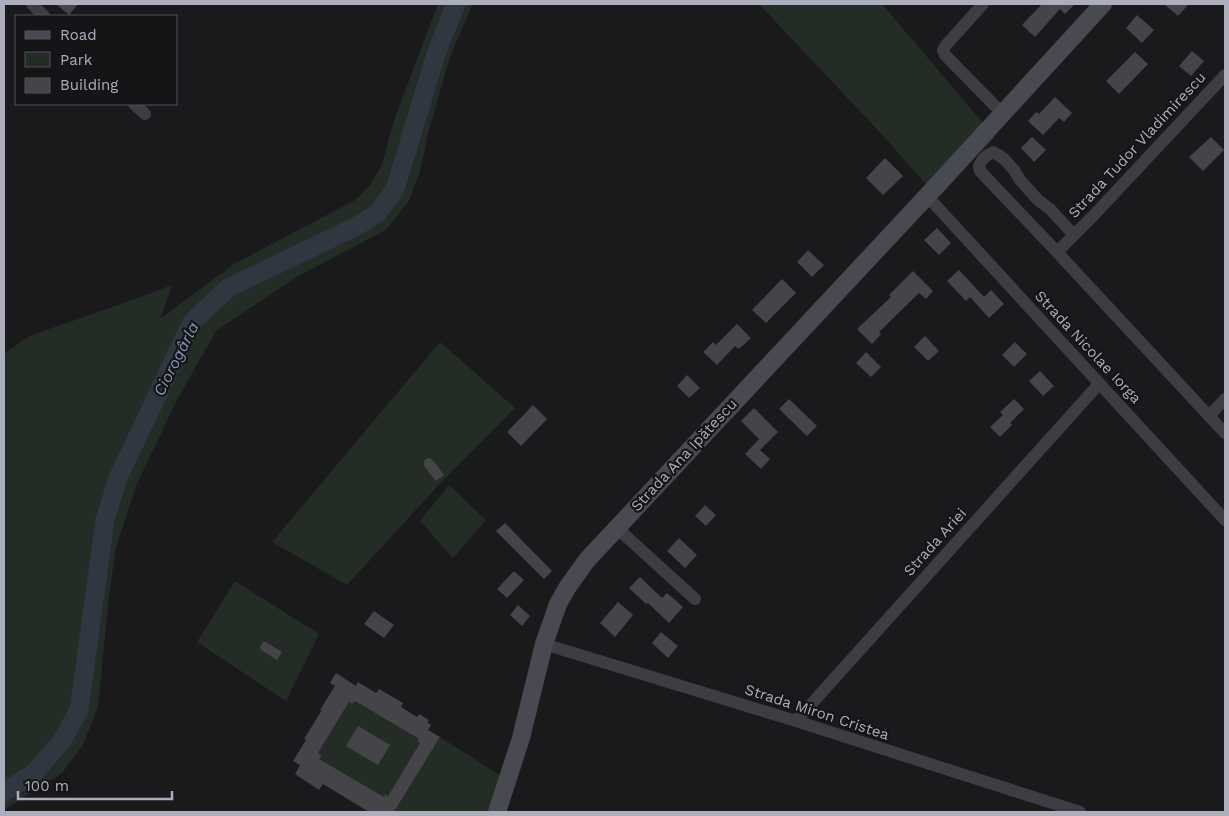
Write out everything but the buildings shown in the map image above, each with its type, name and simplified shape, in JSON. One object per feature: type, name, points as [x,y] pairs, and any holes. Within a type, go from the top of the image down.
[{"type":"main road","name":"Strada Ana Ipătescu","points":[[497,812],[521,738],[544,644],[558,604],[587,560],[927,196],[975,149],[1002,113],[1103,4]]},
{"type":"street","points":[[32,4],[43,15]]},
{"type":"street","points":[[983,4],[943,50],[945,55],[1002,113]]},
{"type":"street","name":"Strada Tudor Vladimirescu","points":[[975,149],[993,152],[1004,160],[1038,200],[1050,209],[1074,235],[1225,75]]},
{"type":"street","points":[[135,105],[146,114]]},
{"type":"street","points":[[975,149],[980,171],[1225,433]]},
{"type":"street","name":"Strada Nicolae Iorga","points":[[927,196],[1225,520]]},
{"type":"street","points":[[1057,252],[1074,235]]},
{"type":"street","name":"Strada Ariei","points":[[796,722],[1099,384]]},
{"type":"street","points":[[1209,416],[1225,399]]},
{"type":"street","points":[[617,528],[695,599]]},
{"type":"street","name":"Strada Miron Cristea","points":[[544,644],[1080,812]]},
{"type":"green space","points":[[438,4],[473,4],[451,54],[428,133],[421,168],[409,201],[386,230],[298,276],[216,331],[176,402],[136,486],[116,547],[98,707],[83,745],[62,773],[4,810],[4,354],[29,336],[172,285],[160,319],[234,264],[357,199],[371,184],[382,164],[394,120]]},
{"type":"green space","points":[[759,4],[882,4],[995,137],[938,198],[888,141]]},
{"type":"green space","points":[[440,342],[515,408],[436,488],[347,585],[272,542]]},
{"type":"green space","points":[[449,485],[486,520],[453,558],[420,521]]},
{"type":"green space","points":[[235,581],[319,634],[286,701],[197,642]]},
{"type":"green space","points":[[355,701],[419,739],[417,741],[420,743],[388,796],[385,794],[384,797],[319,759],[321,755],[318,753],[349,702],[352,704]]},
{"type":"green space","points":[[440,737],[501,776],[490,812],[394,812]]},
{"type":"waterway","name":"Ciorogârla","points":[[4,792],[34,773],[62,741],[79,710],[105,520],[118,478],[192,322],[228,288],[357,226],[378,213],[395,189],[437,51],[456,4]]}]
